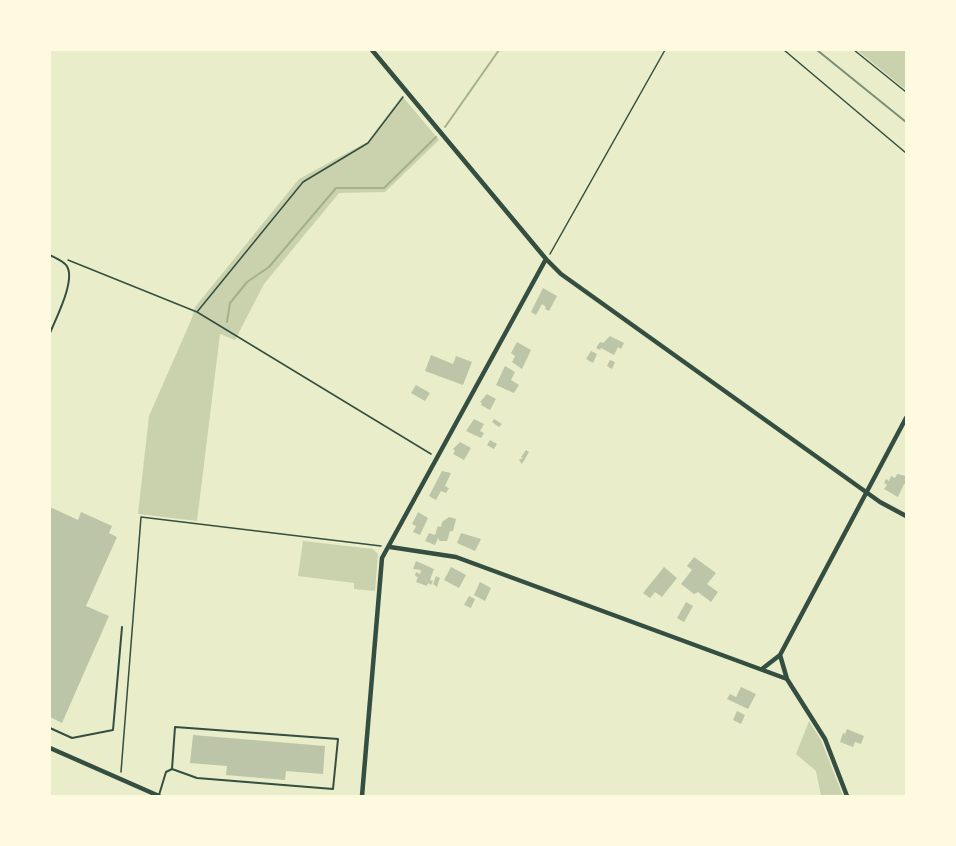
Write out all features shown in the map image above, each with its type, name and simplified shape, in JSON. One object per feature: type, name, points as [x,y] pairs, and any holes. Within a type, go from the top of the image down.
[{"type":"street","points":[[372,50],[546,260],[561,274],[867,493],[906,516]]},
{"type":"street","points":[[362,796],[382,558],[546,260]]},
{"type":"street","points":[[762,669],[780,655],[906,418]]},
{"type":"street","points":[[390,547],[456,557],[787,679]]},
{"type":"street","points":[[780,655],[787,679],[825,739],[848,796]]},
{"type":"street","points":[[50,748],[159,796]]},
{"type":"lane","points":[[50,255],[68,266],[71,280],[50,333]]},
{"type":"lane","points":[[50,728],[72,738],[113,730],[122,627]]},
{"type":"lane","points":[[159,796],[166,772],[172,769],[197,778],[333,789],[338,739],[175,727],[172,769]]},
{"type":"path","points":[[546,260],[665,50]]},
{"type":"path","points":[[784,50],[906,153]]},
{"type":"path","points":[[854,50],[906,92]]},
{"type":"path","points":[[197,312],[303,182],[368,144],[408,92]]},
{"type":"path","points":[[60,256],[197,312],[436,458]]},
{"type":"path","points":[[120,779],[141,517],[390,547]]},
{"type":"green space","points":[[857,50],[906,50],[906,90]]},
{"type":"green space","points":[[402,96],[439,140],[385,192],[339,193],[264,284],[235,340],[220,334],[197,521],[138,514],[149,416],[195,307],[299,179],[367,142]]},
{"type":"green space","points":[[303,541],[373,549],[378,554],[375,591],[354,589],[354,583],[298,576]]},
{"type":"green space","points":[[809,721],[821,740],[843,796],[821,796],[816,771],[796,754]]},
{"type":"building","points":[[543,288],[557,296],[549,311],[542,304],[536,315],[531,312]]},
{"type":"building","points":[[610,336],[624,343],[621,349],[618,347],[614,355],[601,348],[600,350],[596,348],[600,342],[603,343]]},
{"type":"building","points":[[517,342],[531,350],[522,369],[512,362],[515,356],[511,353]]},
{"type":"building","points":[[591,351],[597,354],[593,363],[586,359]]},
{"type":"building","points":[[431,355],[453,364],[456,356],[472,362],[463,385],[425,371]]},
{"type":"building","points":[[610,360],[615,362],[612,369],[607,366]]},
{"type":"building","points":[[505,366],[515,372],[511,380],[519,385],[514,393],[496,385]]},
{"type":"building","points":[[416,385],[430,393],[425,401],[411,393]]},
{"type":"building","points":[[487,394],[496,399],[490,410],[480,402]]},
{"type":"building","points":[[474,419],[484,424],[480,431],[484,433],[481,438],[466,431]]},
{"type":"building","points":[[494,419],[502,424],[499,427],[492,422]]},
{"type":"building","points":[[490,440],[497,444],[494,449],[487,445]]},
{"type":"building","points":[[460,442],[471,448],[464,460],[453,454],[455,451],[453,449]]},
{"type":"building","points":[[526,450],[529,452],[522,464],[519,460],[523,458],[521,457]]},
{"type":"building","points":[[442,471],[451,473],[445,486],[449,488],[446,493],[441,491],[436,500],[429,496]]},
{"type":"building","points":[[897,474],[906,476],[906,485],[904,484],[898,497],[884,489],[887,485],[884,483],[886,479],[889,481],[891,476],[895,478]]},
{"type":"building","points":[[50,507],[78,520],[81,512],[112,526],[109,533],[117,537],[86,606],[109,616],[62,723],[50,717]]},
{"type":"building","points":[[418,512],[428,518],[420,535],[413,532],[416,526],[412,524]]},
{"type":"building","points":[[449,517],[456,519],[447,541],[439,541],[438,538],[435,545],[425,541],[429,533],[435,535],[438,526],[441,527],[442,522]]},
{"type":"building","points":[[461,533],[481,539],[475,551],[457,543]]},
{"type":"building","points":[[694,557],[716,573],[707,584],[718,592],[711,602],[698,592],[694,594],[681,584],[692,570],[687,566]]},
{"type":"building","points":[[416,561],[434,569],[430,580],[433,581],[431,585],[416,582],[418,577],[415,576],[416,572],[420,574],[421,570],[413,569]]},
{"type":"building","points":[[451,567],[466,575],[459,588],[444,580]]},
{"type":"building","points":[[664,567],[677,578],[662,597],[655,592],[650,598],[643,593]]},
{"type":"building","points":[[436,576],[440,578],[437,587],[433,584]]},
{"type":"building","points":[[480,582],[491,588],[485,601],[474,595]]},
{"type":"building","points":[[469,596],[475,599],[471,608],[464,605]]},
{"type":"building","points":[[686,602],[693,606],[684,622],[677,618]]},
{"type":"building","points":[[741,687],[756,694],[748,709],[727,699],[730,694],[736,697]]},
{"type":"building","points":[[737,711],[745,715],[741,724],[733,720]]},
{"type":"building","points":[[847,729],[864,736],[861,744],[855,742],[853,747],[840,742]]},
{"type":"building","points":[[193,735],[325,746],[323,774],[286,771],[285,780],[226,775],[227,766],[190,763]]},
{"type":"waterway","points":[[445,127],[499,50]]},
{"type":"waterway","points":[[227,322],[230,303],[247,282],[269,267],[336,188],[384,188],[436,137]]},
{"type":"railway","points":[[817,50],[906,122]]}]
